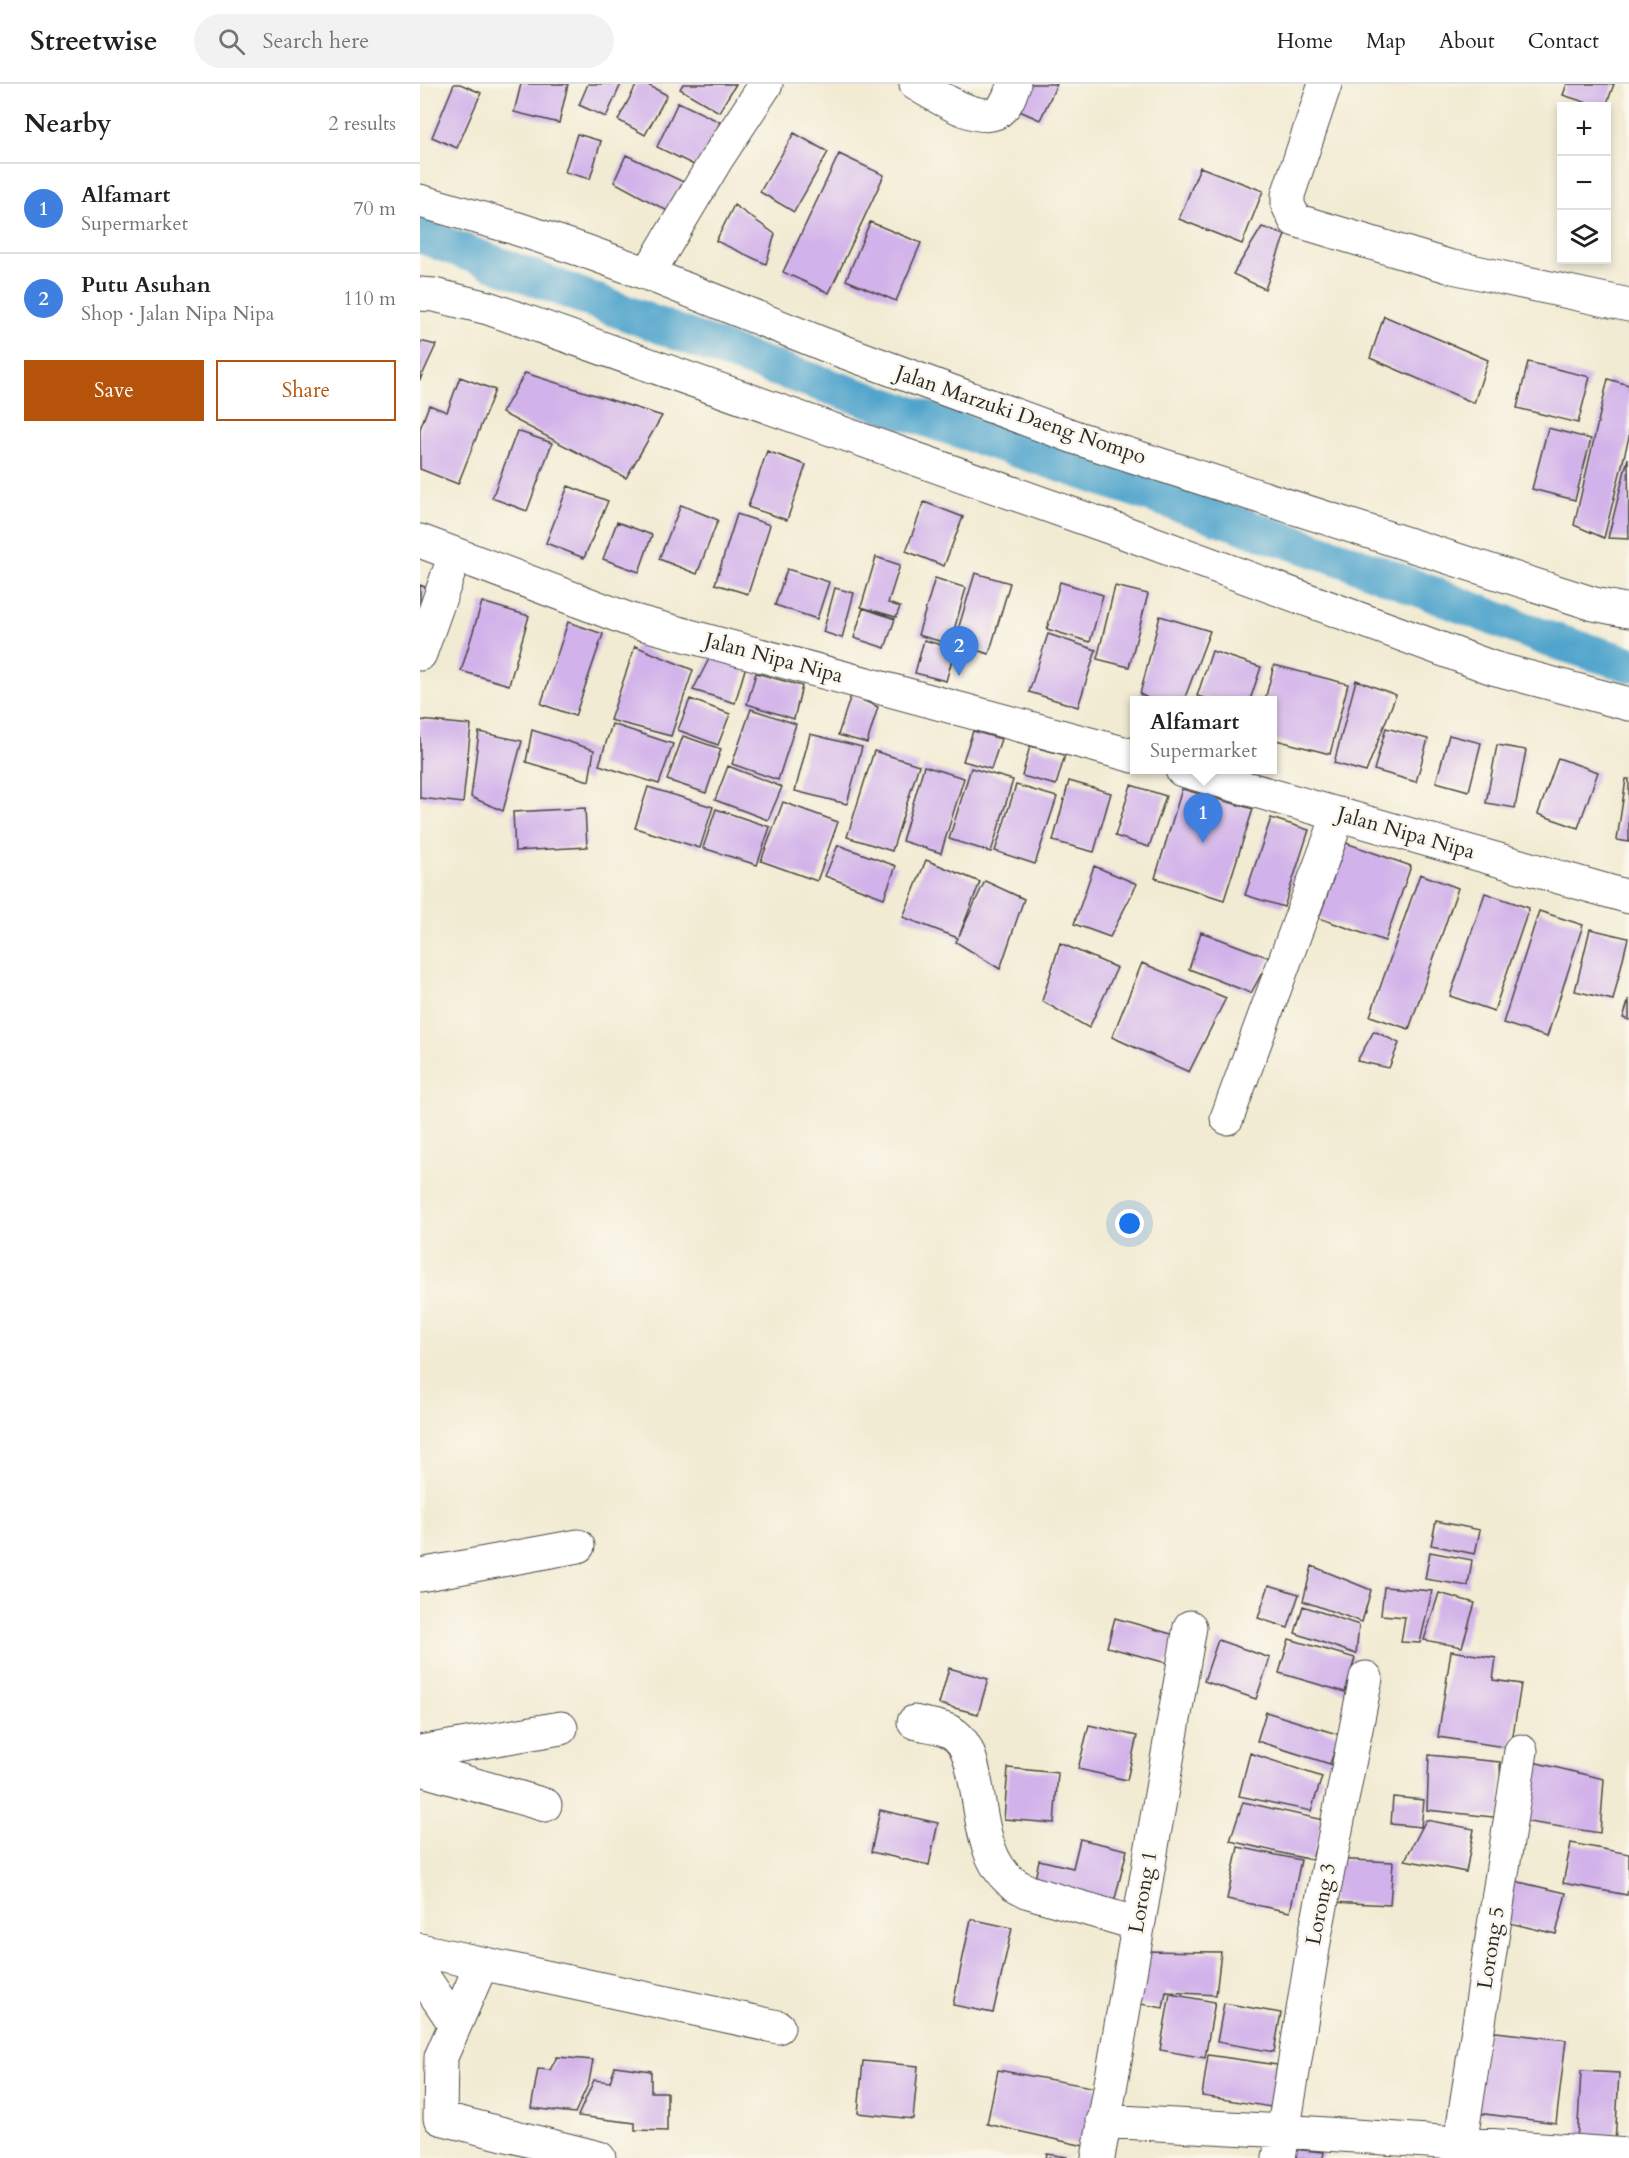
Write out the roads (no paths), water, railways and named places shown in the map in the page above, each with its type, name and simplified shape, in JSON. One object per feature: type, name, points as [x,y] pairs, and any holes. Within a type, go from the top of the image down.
[{"type":"street","points":[[648,274],[716,160],[766,84]]},
{"type":"street","points":[[916,84],[968,112],[990,115],[1001,110],[1014,84]]},
{"type":"street","points":[[1325,84],[1288,195],[1288,205],[1295,220],[1448,266],[1629,305]]},
{"type":"street","name":"Jalan Marzuki Daeng Nompo","points":[[420,201],[515,228],[648,274],[823,344],[1077,438],[1594,604],[1629,611]]},
{"type":"street","points":[[420,294],[434,295],[488,308],[1124,532],[1493,668],[1629,704]]},
{"type":"street","name":"Jalan Nipa Nipa","points":[[420,541],[630,620],[1130,755]]},
{"type":"street","points":[[420,654],[455,555]]},
{"type":"street","name":"Jalan Nipa Nipa","points":[[1196,774],[1629,897]]},
{"type":"street","points":[[1227,1118],[1339,814]]},
{"type":"street","points":[[420,1575],[578,1546]]},
{"type":"street","name":"Lorong 1","points":[[1098,2158],[1190,1627]]},
{"type":"street","name":"Lorong 3","points":[[1281,2144],[1315,1936],[1366,1678]]},
{"type":"street","points":[[914,1722],[951,1731],[965,1744],[990,1855],[1013,1883],[1029,1892],[1138,1924]]},
{"type":"street","points":[[420,1752],[561,1728]]},
{"type":"street","name":"Lorong 5","points":[[1460,2151],[1521,1751]]},
{"type":"street","points":[[420,1769],[545,1805]]},
{"type":"street","points":[[420,1950],[778,2027]]},
{"type":"street","points":[[482,1963],[441,2056],[440,2118],[600,2158]]},
{"type":"street","points":[[420,1972],[455,2024]]},
{"type":"street","points":[[1103,2121],[1281,2144],[1629,2155]]},
{"type":"waterway","points":[[420,235],[745,358],[1345,560],[1548,639],[1629,664]]},
{"type":"place","name":"Putu Asuhan","points":[[959,676]]},
{"type":"place","name":"Alfamart","points":[[1203,843]]}]
